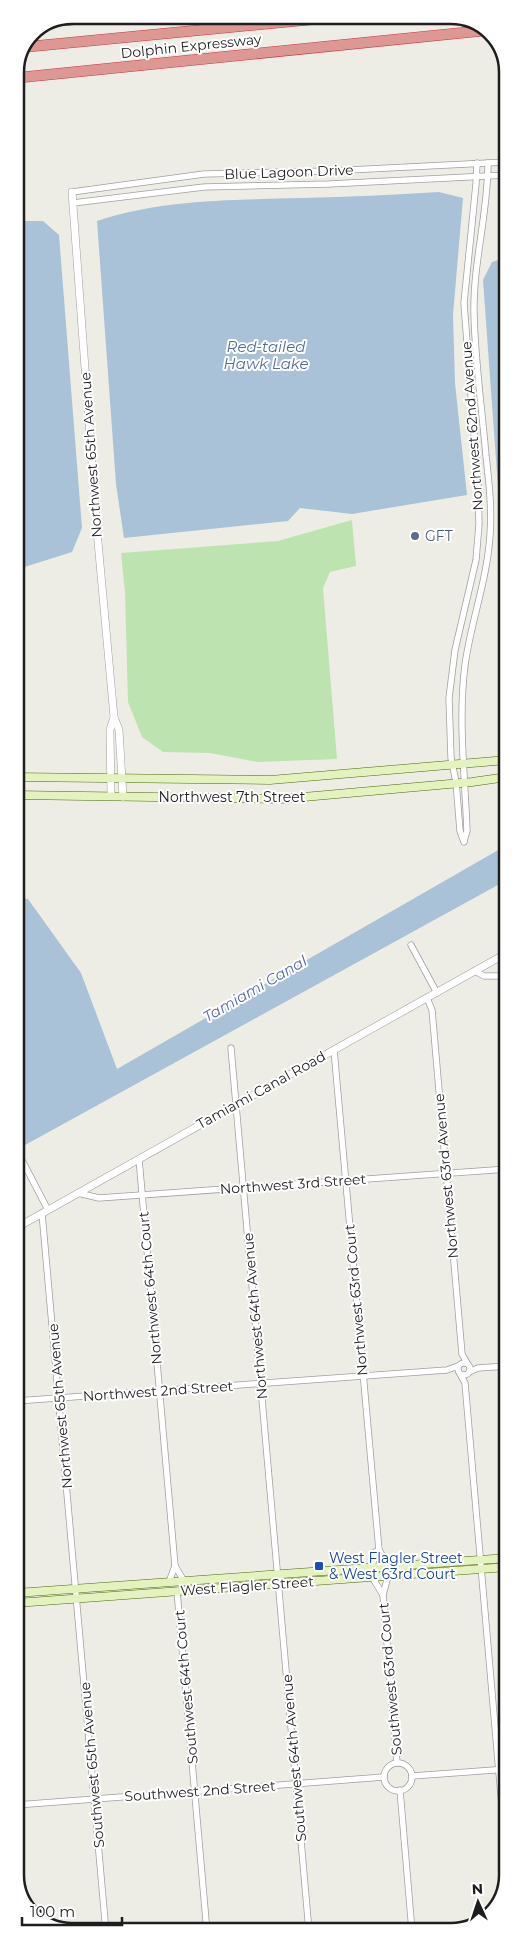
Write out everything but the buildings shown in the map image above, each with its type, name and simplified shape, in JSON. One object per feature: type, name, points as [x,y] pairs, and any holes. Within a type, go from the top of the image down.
[{"type":"highway","name":"Dolphin Expressway","points":[[30,47],[267,24]]},
{"type":"highway","name":"Dolphin Expressway","points":[[24,77],[477,31]]},
{"type":"main road","name":"Northwest 7th Street","points":[[24,777],[284,780],[499,761]]},
{"type":"main road","name":"Northwest 7th Street","points":[[24,795],[281,799],[499,778]]},
{"type":"main road","name":"West Flagler Street","points":[[24,1592],[499,1559]]},
{"type":"main road","name":"West Flagler Street","points":[[24,1602],[499,1568]]},
{"type":"street","name":"Blue Lagoon Drive","points":[[72,192],[204,174],[337,171],[499,162]]},
{"type":"street","name":"Northwest 62nd Avenue","points":[[477,163],[464,303],[478,486],[479,524],[476,560],[458,637],[450,690],[449,735],[452,765],[460,782],[467,831],[464,842],[459,820],[460,782],[464,764],[462,710],[464,673],[468,647],[484,584],[490,527],[489,484],[474,313],[475,283],[488,163]]},
{"type":"street","name":"Blue Lagoon Drive","points":[[73,203],[204,187],[329,184],[499,175]]},
{"type":"street","name":"Northwest 65th Avenue","points":[[72,192],[97,532],[114,717],[119,730],[123,796]]},
{"type":"street","name":"Northwest 65th Avenue","points":[[111,796],[110,730],[114,717]]},
{"type":"street","points":[[412,944],[437,993]]},
{"type":"street","name":"Tamiami Canal Road","points":[[24,1223],[499,958]]},
{"type":"street","points":[[476,971],[484,976],[499,976]]},
{"type":"street","name":"Northwest 63rd Avenue","points":[[427,998],[432,1010],[462,1354],[458,1366]]},
{"type":"street","name":"Northwest 64th Avenue","points":[[231,1048],[279,1584]]},
{"type":"street","name":"Northwest 63rd Court","points":[[334,1050],[378,1550],[389,1566]]},
{"type":"street","name":"Northwest 64th Court","points":[[139,1159],[175,1566],[184,1581]]},
{"type":"street","name":"Northwest 65th Avenue","points":[[24,1164],[45,1211],[77,1598]]},
{"type":"street","name":"Northwest 3rd Street","points":[[78,1193],[98,1198],[499,1169]]},
{"type":"street","name":"Northwest 63rd Avenue","points":[[462,1354],[468,1364]]},
{"type":"street","name":"Northwest 2nd Street","points":[[24,1400],[449,1370],[463,1362],[478,1368]]},
{"type":"street","points":[[468,1364],[470,1368],[465,1383],[499,1781]]},
{"type":"street","points":[[458,1366],[459,1374],[465,1383]]},
{"type":"street","name":"Northwest 2nd Street","points":[[449,1370],[459,1374],[468,1373],[478,1368],[499,1367]]},
{"type":"street","name":"Northwest 63rd Court","points":[[372,1568],[375,1552],[378,1550]]},
{"type":"street","name":"Northwest 64th Court","points":[[169,1582],[175,1566]]},
{"type":"street","name":"Southwest 63rd Court","points":[[388,1576],[383,1595],[397,1763]]},
{"type":"street","name":"Southwest 63rd Court","points":[[372,1577],[383,1595]]},
{"type":"street","name":"Southwest 64th Avenue","points":[[279,1584],[309,1923]]},
{"type":"street","name":"Southwest 64th Court","points":[[178,1591],[206,1923]]},
{"type":"street","name":"Southwest 65th Avenue","points":[[77,1598],[105,1923]]},
{"type":"street","points":[[397,1763],[409,1768],[412,1776],[410,1784],[400,1790],[389,1787],[384,1777],[386,1769],[397,1763]]},
{"type":"street","points":[[412,1776],[498,1770]]},
{"type":"street","name":"Southwest 2nd Street","points":[[24,1804],[384,1777]]},
{"type":"street","points":[[400,1790],[411,1923]]},
{"type":"green space","points":[[352,520],[356,566],[330,572],[323,588],[337,759],[258,762],[210,753],[163,752],[142,737],[128,702],[125,592],[121,553],[278,541]]},
{"type":"water","name":"Red-tailed Hawk Lake","points":[[439,192],[463,198],[453,315],[455,383],[467,495],[352,514],[300,508],[288,521],[124,538],[116,484],[97,221],[147,208],[198,202]]},
{"type":"water","points":[[24,221],[43,221],[59,235],[82,528],[72,552],[24,567]]},
{"type":"water","points":[[499,260],[499,501],[483,280],[492,262]]},
{"type":"water","points":[[499,850],[499,884],[24,1146],[24,898],[28,899],[81,973],[117,1069]]},
{"type":"place","name":"GFT","points":[[415,536]]},
{"type":"place","name":"West Flagler Street & West 63rd Court","points":[[319,1566]]},
{"type":"water label","name":"Tamiami Canal","points":[[255,989]]}]
